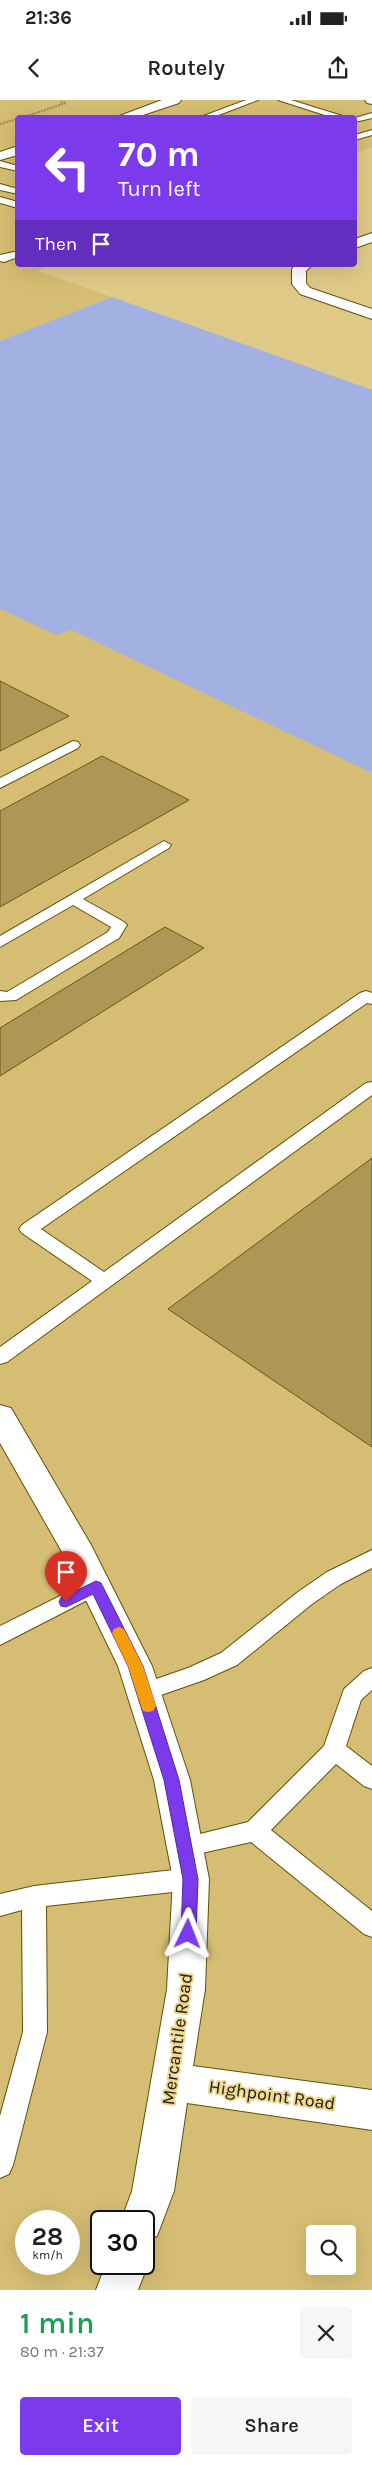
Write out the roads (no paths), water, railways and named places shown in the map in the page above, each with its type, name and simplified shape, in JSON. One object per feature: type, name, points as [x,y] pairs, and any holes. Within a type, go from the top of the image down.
[{"type":"street","points":[[129,115],[175,100]]},
{"type":"street","points":[[1,157],[15,151]]},
{"type":"street","points":[[357,243],[372,237]]},
{"type":"street","points":[[302,267],[299,269],[299,284],[305,291],[372,314]]},
{"type":"street","name":"Mercantile Road","points":[[2,1423],[80,1554],[136,1666],[172,1780],[188,1863],[186,1990],[153,2192],[146,2210]]},
{"type":"street","name":"Highpoint Road","points":[[172,2082],[372,2110]]},
{"type":"street","points":[[118,2290],[123,2275]]},
{"type":"lane","points":[[211,115],[254,100]]},
{"type":"lane","points":[[282,100],[334,115]]},
{"type":"lane","points":[[357,119],[372,115]]},
{"type":"lane","points":[[357,121],[372,125]]},
{"type":"lane","points":[[357,137],[372,132]]},
{"type":"lane","points":[[1,157],[15,167]]},
{"type":"lane","points":[[0,187],[15,191]]},
{"type":"lane","points":[[0,200],[15,204]]},
{"type":"lane","points":[[0,258],[4,259],[15,255]]},
{"type":"lane","points":[[0,784],[73,745]]},
{"type":"lane","points":[[0,942],[164,845]]},
{"type":"lane","points":[[0,996],[10,997],[114,935],[119,926],[72,899]]},
{"type":"lane","points":[[104,1281],[28,1229],[366,996],[372,999]]},
{"type":"lane","points":[[0,1357],[372,1086]]},
{"type":"lane","points":[[144,1692],[196,1674],[229,1659],[305,1598],[334,1578],[372,1558]]},
{"type":"lane","points":[[0,1636],[96,1586]]},
{"type":"lane","points":[[333,1753],[352,1695],[372,1677]]},
{"type":"lane","points":[[0,1905],[188,1863],[255,1831],[335,1750],[372,1779]]},
{"type":"lane","points":[[255,1831],[372,1926]]},
{"type":"lane","points":[[0,2165],[35,2032],[34,1897]]}]
